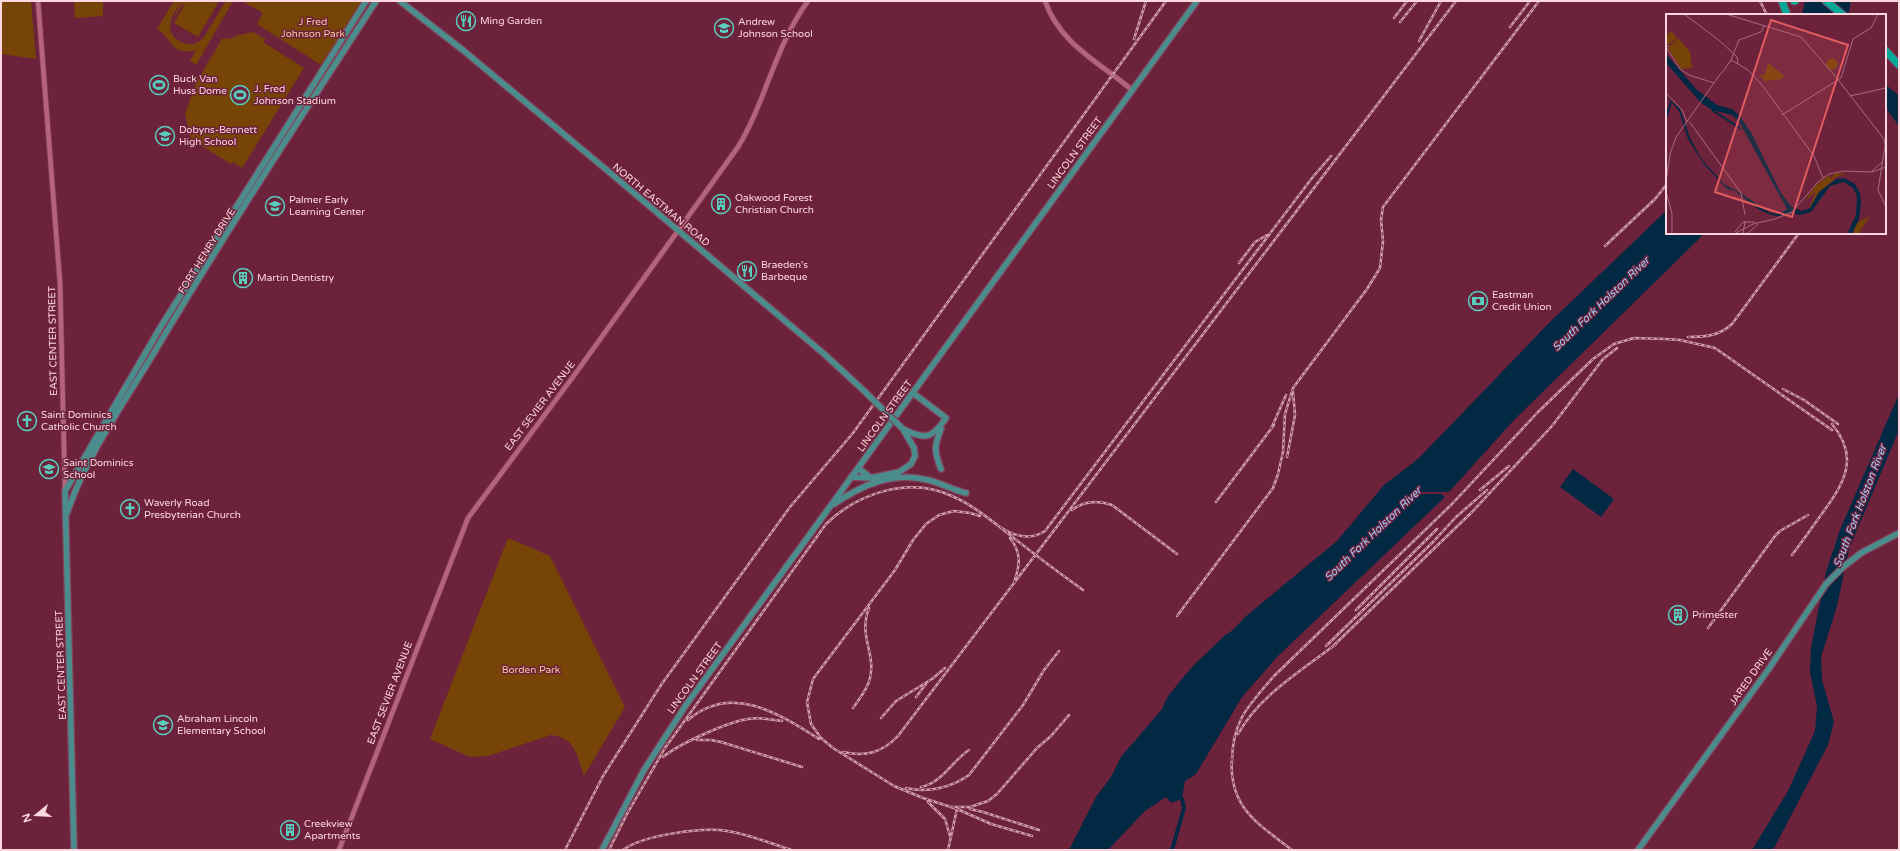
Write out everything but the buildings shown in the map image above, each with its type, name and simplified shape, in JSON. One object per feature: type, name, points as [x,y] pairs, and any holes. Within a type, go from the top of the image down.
[{"type":"highway","points":[[1782,1],[1787,14]]},
{"type":"highway","points":[[1826,1],[1842,14]]},
{"type":"highway","points":[[1834,1],[1848,14]]},
{"type":"highway","points":[[1886,51],[1899,65]]},
{"type":"highway","points":[[1886,58],[1899,71]]},
{"type":"main road","name":"FORT HENRY DRIVE","points":[[65,491],[84,456],[160,328],[366,1]]},
{"type":"main road","name":"FORT HENRY DRIVE","points":[[66,517],[74,491],[110,425],[166,332],[376,1]]},
{"type":"main road","name":"NORTH EASTMAN ROAD","points":[[400,1],[464,51],[823,353],[903,429]]},
{"type":"main road","name":"LINCOLN STREET","points":[[602,850],[644,770],[668,731],[1197,1]]},
{"type":"main road","points":[[913,393],[945,421]]},
{"type":"main road","points":[[903,429],[915,435],[924,437],[933,434],[945,421]]},
{"type":"main road","points":[[941,469],[936,454],[935,444],[945,421]]},
{"type":"main road","points":[[852,477],[871,478],[899,472],[911,464],[915,456],[914,448],[903,429]]},
{"type":"main road","points":[[81,478],[80,471],[84,464],[84,456]]},
{"type":"main road","points":[[858,468],[871,478]]},
{"type":"main road","points":[[831,506],[860,488],[875,482],[890,479],[915,478],[926,480],[966,493]]},
{"type":"main road","name":"EAST CENTER STREET","points":[[65,491],[74,850]]},
{"type":"main road","name":"JARED DRIVE","points":[[1638,850],[1768,670],[1819,592],[1842,568],[1861,553],[1898,534]]},
{"type":"street","name":"EAST CENTER STREET","points":[[38,1],[60,283],[65,491]]},
{"type":"street","name":"EAST SEVIER AVENUE","points":[[339,850],[468,518],[578,370],[747,132],[762,100],[784,40],[808,1]]},
{"type":"street","points":[[1045,1],[1055,24],[1068,40],[1132,90]]},
{"type":"green space","points":[[1,1],[31,1],[36,59],[1,54]]},
{"type":"green space","points":[[74,1],[103,1],[103,16],[75,18]]},
{"type":"green space","points":[[174,1],[181,1],[171,18],[170,31],[173,36],[181,42],[191,44],[200,41],[204,37],[226,1],[233,1],[196,65],[190,61],[196,50],[181,51],[176,49],[157,29]]},
{"type":"green space","points":[[182,1],[219,1],[198,37],[174,23],[185,4],[183,4],[172,21]]},
{"type":"green space","name":"J Fred Johnson Park","points":[[242,1],[362,1],[321,65],[257,24],[263,13]]},
{"type":"green space","name":"J. Fred Johnson Stadium","points":[[253,32],[265,39],[263,42],[304,68],[242,168],[233,162],[231,164],[191,139],[185,114],[197,81],[222,39],[234,38],[235,36]]},
{"type":"green space","name":"Borden Park","points":[[508,538],[550,556],[625,707],[584,776],[577,755],[571,744],[566,740],[551,735],[488,756],[470,757],[430,739]]},
{"type":"water","points":[[1805,1],[1851,1],[1848,14],[1802,14]]},
{"type":"water","points":[[1886,85],[1899,96],[1899,126],[1886,108]]},
{"type":"water","name":"South Fork Holston River","points":[[1666,211],[1666,234],[1704,234],[1514,420],[1449,492],[1419,492],[1420,494],[1441,494],[1445,497],[1277,657],[1242,697],[1196,774],[1185,781],[1182,799],[1171,803],[1166,797],[1145,811],[1108,850],[1069,850],[1096,797],[1111,777],[1121,757],[1162,709],[1168,696],[1192,667],[1224,636],[1233,630],[1245,617],[1337,541],[1384,485],[1419,458],[1549,323]]},
{"type":"water","name":"South Fork Holston River","points":[[1899,394],[1899,430],[1849,549],[1837,606],[1821,657],[1822,680],[1834,722],[1828,745],[1773,850],[1752,850],[1788,791],[1815,731],[1817,706],[1810,672],[1811,648],[1826,572],[1840,530]]},
{"type":"water","points":[[1573,469],[1614,499],[1601,517],[1560,487]]},
{"type":"waterway","points":[[1172,850],[1184,808],[1182,799]]},
{"type":"railway","points":[[1134,39],[1146,1]]},
{"type":"railway","points":[[565,850],[603,776],[661,685],[790,507],[853,433],[1166,1]]},
{"type":"railway","points":[[1394,18],[1407,1]]},
{"type":"railway","points":[[1400,22],[1417,1]]},
{"type":"railway","points":[[1419,41],[1441,1]]},
{"type":"railway","points":[[1014,583],[1456,1]]},
{"type":"railway","points":[[1510,27],[1530,1]]},
{"type":"railway","points":[[1177,616],[1273,488],[1283,452],[1285,414],[1293,388],[1367,289],[1380,268],[1383,241],[1381,220],[1383,207],[1539,1]]},
{"type":"railway","points":[[1760,1],[1766,14]]},
{"type":"railway","points":[[1000,527],[1016,535],[1028,537],[1045,531],[1312,178],[1331,156]]},
{"type":"railway","points":[[1605,246],[1655,199],[1666,185]]},
{"type":"railway","points":[[1688,337],[1712,335],[1722,331],[1732,324],[1798,234]]},
{"type":"railway","points":[[1239,263],[1255,242],[1267,235]]},
{"type":"railway","points":[[1232,762],[1235,735],[1238,725],[1256,696],[1274,676],[1452,504],[1538,412],[1593,359],[1614,344],[1634,338],[1666,339],[1680,340],[1715,348],[1832,430]]},
{"type":"railway","points":[[1332,647],[1472,512],[1552,426],[1603,359],[1617,348]]},
{"type":"railway","points":[[1783,389],[1804,400],[1838,424]]},
{"type":"railway","points":[[1287,457],[1295,415],[1293,392]]},
{"type":"railway","points":[[1271,429],[1286,395]]},
{"type":"railway","points":[[1792,555],[1829,504],[1842,482],[1846,471],[1846,448],[1841,436],[1832,424]]},
{"type":"railway","points":[[1216,502],[1274,425]]},
{"type":"railway","points":[[1480,490],[1509,466]]},
{"type":"railway","points":[[609,850],[627,814],[665,748],[826,524],[853,504],[869,496],[902,488],[936,490],[952,496],[982,514],[1083,590]]},
{"type":"railway","points":[[1326,646],[1433,542],[1456,517],[1487,490]]},
{"type":"railway","points":[[1072,510],[1091,502],[1101,502],[1112,505],[1177,554]]},
{"type":"railway","points":[[948,850],[957,809],[923,798],[894,786],[833,748],[821,738],[811,724],[807,702],[813,679],[895,570],[913,540],[926,524],[939,515],[954,511],[980,516]]},
{"type":"railway","points":[[1708,628],[1775,536],[1780,531],[1808,515]]},
{"type":"railway","points":[[1356,610],[1437,529]]},
{"type":"railway","points":[[843,752],[859,754],[873,752],[886,746],[898,736],[1014,583],[1018,570],[1019,559],[1017,549],[1010,538]]},
{"type":"railway","points":[[853,708],[865,690],[870,678],[871,660],[865,627],[869,608]]},
{"type":"railway","points":[[1238,734],[1258,707],[1282,684],[1336,644]]},
{"type":"railway","points":[[906,788],[930,790],[955,783],[969,775],[1023,705],[1044,670],[1059,651]]},
{"type":"railway","points":[[881,718],[896,701],[932,679],[945,668]]},
{"type":"railway","points":[[916,697],[926,684]]},
{"type":"railway","points":[[688,720],[704,709],[721,704],[738,703],[754,706],[771,712],[819,739]]},
{"type":"railway","points":[[952,807],[970,807],[988,801],[997,794],[1037,748],[1051,736],[1069,715]]},
{"type":"railway","points":[[663,757],[680,746],[728,724],[756,718],[782,721]]},
{"type":"railway","points":[[697,740],[721,742],[802,767]]},
{"type":"railway","points":[[921,787],[935,781],[969,750]]},
{"type":"railway","points":[[1232,757],[1232,774],[1235,789],[1247,812],[1267,831],[1292,850]]},
{"type":"railway","points":[[928,802],[945,819],[950,836]]},
{"type":"railway","points":[[957,809],[991,824],[1032,836]]},
{"type":"railway","points":[[970,809],[1039,830]]},
{"type":"railway","points":[[623,850],[644,840],[658,836],[703,830],[727,831],[743,834],[791,850]]},
{"type":"place","name":"Ming Garden","points":[[466,21]]},
{"type":"place","name":"Andrew Johnson School","points":[[724,28]]},
{"type":"place","name":"Buck Van Huss Dome","points":[[159,85]]},
{"type":"place","name":"J. Fred Johnson Stadium","points":[[240,95]]},
{"type":"place","name":"Dobyns-Bennett High School","points":[[165,136]]},
{"type":"place","name":"Oakwood Forest Christian Church","points":[[721,204]]},
{"type":"place","name":"Palmer Early Learning Center","points":[[275,206]]},
{"type":"place","name":"Braeden's Barbeque","points":[[747,271]]},
{"type":"place","name":"Martin Dentistry","points":[[243,278]]},
{"type":"place","name":"Eastman Credit Union","points":[[1478,301]]},
{"type":"place","name":"Saint Dominics Catholic Church","points":[[27,421]]},
{"type":"place","name":"Saint Dominics School","points":[[49,469]]},
{"type":"place","name":"Waverly Road Presbyterian Church","points":[[130,509]]},
{"type":"place","name":"Primester","points":[[1678,615]]},
{"type":"place","name":"Abraham Lincoln Elementary School","points":[[163,725]]},
{"type":"place","name":"Creekview Apartments","points":[[290,830]]}]
